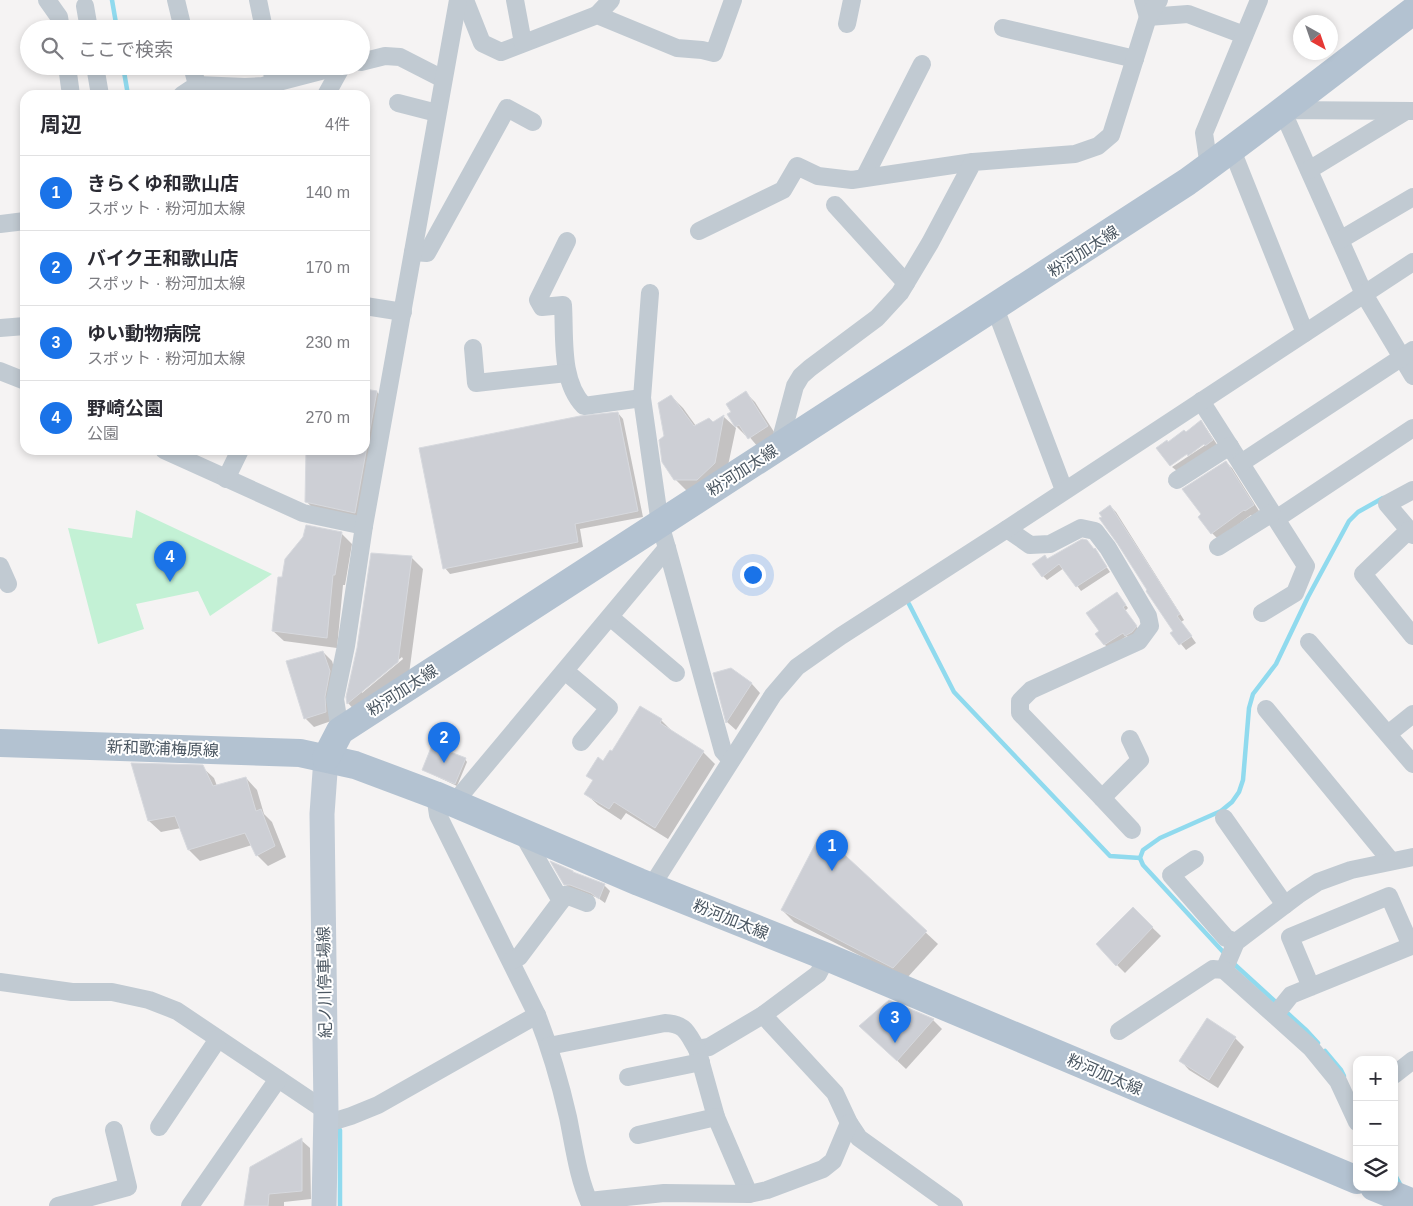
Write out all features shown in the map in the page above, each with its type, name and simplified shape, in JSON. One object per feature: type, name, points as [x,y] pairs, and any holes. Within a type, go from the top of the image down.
[{"type":"main road","name":"粉河加太線","points":[[1353,1178],[827,957],[650,887],[445,799],[355,765],[326,758],[340,731],[664,536],[779,446],[1136,217],[1209,167],[1413,11]]},
{"type":"main road","name":"新和歌浦梅原線","points":[[0,743],[300,753],[326,758]]},
{"type":"main road","name":"紀ノ川停車場線","points":[[324,1206],[322,814],[326,758]]},
{"type":"main road","points":[[1387,1191],[1413,1203]]},
{"type":"street","points":[[47,0],[59,16],[60,20]]},
{"type":"street","points":[[176,0],[181,20]]},
{"type":"street","points":[[258,0],[262,20]]},
{"type":"street","points":[[340,731],[335,700],[346,646],[364,526],[458,0]]},
{"type":"street","points":[[465,0],[482,43],[501,52],[597,15],[611,0]]},
{"type":"street","points":[[515,0],[523,43]]},
{"type":"street","points":[[597,15],[676,48],[714,53],[733,0]]},
{"type":"street","points":[[847,24],[852,0]]},
{"type":"street","points":[[1143,0],[1148,17]]},
{"type":"street","points":[[699,231],[783,190],[797,166],[818,176],[852,180],[973,162],[1075,154],[1098,146],[1111,135],[1148,17],[1158,0]]},
{"type":"street","points":[[1209,167],[1204,133],[1259,0]]},
{"type":"street","points":[[85,6],[87,20]]},
{"type":"street","points":[[1148,17],[1188,14],[1244,35]]},
{"type":"street","points":[[1003,28],[1135,59]]},
{"type":"street","points":[[370,60],[385,56],[400,57],[443,79]]},
{"type":"street","points":[[864,178],[922,64]]},
{"type":"street","points":[[68,75],[70,90]]},
{"type":"street","points":[[97,75],[99,90]]},
{"type":"street","points":[[194,75],[197,84]]},
{"type":"street","points":[[266,88],[269,75]]},
{"type":"street","points":[[189,90],[197,84],[266,88],[310,75]]},
{"type":"street","points":[[329,90],[336,75]]},
{"type":"street","points":[[398,104],[438,114]]},
{"type":"street","points":[[413,252],[427,253],[507,108],[533,122]]},
{"type":"street","points":[[1410,111],[1282,110],[1364,294],[1407,354],[1413,376]]},
{"type":"street","points":[[1309,170],[1410,111]]},
{"type":"street","points":[[1232,150],[1305,333]]},
{"type":"street","points":[[779,446],[795,386],[801,376],[877,318],[900,293],[930,243],[973,162]]},
{"type":"street","points":[[1340,240],[1413,197]]},
{"type":"street","points":[[835,205],[906,284]]},
{"type":"street","points":[[0,224],[20,222]]},
{"type":"street","points":[[567,241],[538,300],[542,307],[563,306],[567,372],[577,399],[584,406],[642,398]]},
{"type":"street","points":[[650,887],[773,695],[797,668],[841,636],[1413,262]]},
{"type":"street","points":[[650,293],[642,398],[664,536],[724,751],[731,760]]},
{"type":"street","points":[[370,307],[403,312]]},
{"type":"street","points":[[995,308],[1064,490]]},
{"type":"street","points":[[0,328],[20,326]]},
{"type":"street","points":[[473,348],[476,383],[567,372]]},
{"type":"street","points":[[1241,464],[1407,354]]},
{"type":"street","points":[[0,371],[20,379]]},
{"type":"street","points":[[1201,400],[1306,566],[1295,593],[1262,614]]},
{"type":"street","points":[[1218,547],[1274,516],[1413,428]]},
{"type":"street","points":[[1177,480],[1230,446]]},
{"type":"street","points":[[175,455],[303,513],[364,526]]},
{"type":"street","points":[[226,479],[238,455]]},
{"type":"street","points":[[1413,490],[1387,504],[1411,532],[1363,574],[1413,636]]},
{"type":"street","points":[[1007,529],[1030,544],[1050,544],[1081,528],[1095,531],[1108,548],[1148,616],[1150,626],[1138,640],[1031,690],[1020,701],[1020,713],[1132,830]]},
{"type":"street","points":[[664,536],[610,617],[565,671],[445,799],[438,815],[537,1014],[549,1046],[561,1088],[578,1167],[590,1203],[664,1193],[749,1194],[770,1198],[823,1170],[833,1161],[849,1123]]},
{"type":"street","points":[[0,566],[8,584]]},
{"type":"street","points":[[610,617],[676,673]]},
{"type":"street","points":[[1309,642],[1413,764]]},
{"type":"street","points":[[565,671],[609,708],[581,742]]},
{"type":"street","points":[[1266,709],[1392,861]]},
{"type":"street","points":[[1388,734],[1413,714]]},
{"type":"street","points":[[1102,798],[1140,760],[1130,739]]},
{"type":"street","points":[[1224,818],[1285,905]]},
{"type":"street","points":[[522,833],[561,901]]},
{"type":"street","points":[[1119,1030],[1213,969],[1229,957],[1285,905],[1318,882],[1351,870],[1413,857]]},
{"type":"street","points":[[1195,859],[1171,876],[1226,938],[1229,957],[1279,1010],[1338,1081],[1353,1110]]},
{"type":"street","points":[[511,961],[519,956],[566,895],[587,903]]},
{"type":"street","points":[[1279,1010],[1291,995],[1311,987],[1411,946],[1389,896],[1290,937],[1311,987]]},
{"type":"street","points":[[628,1077],[699,1056],[709,1047],[763,1015],[818,974],[827,957]]},
{"type":"street","points":[[0,982],[72,992],[112,992],[149,1000],[177,1011],[278,1079],[325,1118],[351,1116],[378,1105],[537,1014]]},
{"type":"street","points":[[763,1015],[835,1093],[849,1123],[859,1138],[954,1206]]},
{"type":"street","points":[[549,1046],[665,1023],[676,1024],[684,1028],[699,1056],[716,1117],[749,1194]]},
{"type":"street","points":[[159,1127],[218,1039]]},
{"type":"street","points":[[1398,1072],[1413,1060]]},
{"type":"street","points":[[190,1206],[278,1079]]},
{"type":"street","points":[[638,1135],[716,1117]]},
{"type":"street","points":[[58,1206],[86,1202],[128,1187],[114,1130]]},
{"type":"green space","points":[[136,510],[272,574],[210,616],[198,591],[136,604],[144,629],[98,644],[68,528],[132,538]]},
{"type":"building","points":[[370,390],[377,391],[370,430]]},
{"type":"building","points":[[746,391],[768,426],[748,439],[739,425],[735,427],[727,414],[731,412],[726,404]]},
{"type":"building","points":[[671,395],[694,426],[709,418],[713,422],[724,415],[715,463],[697,480],[674,480],[662,462],[659,440],[664,436],[658,403]]},
{"type":"building","points":[[618,412],[638,511],[575,524],[578,542],[443,569],[419,448],[580,416]]},
{"type":"building","points":[[1201,420],[1213,440],[1170,466],[1156,448],[1184,430],[1186,432]]},
{"type":"building","points":[[306,455],[365,455],[355,513],[305,502]]},
{"type":"building","points":[[1226,461],[1254,505],[1211,534],[1198,517],[1201,514],[1182,489]]},
{"type":"building","points":[[1110,505],[1180,614],[1177,616],[1192,636],[1179,645],[1170,633],[1173,631],[1099,518],[1102,517],[1099,513]]},
{"type":"building","points":[[306,525],[342,532],[335,575],[333,575],[327,638],[272,631],[278,577],[282,577],[285,559],[303,537]]},
{"type":"building","points":[[1082,539],[1087,540],[1095,548],[1107,567],[1076,587],[1059,564],[1042,577],[1032,564],[1045,555],[1047,559]]},
{"type":"building","points":[[371,553],[412,556],[398,662],[347,704],[346,697],[357,648]]},
{"type":"building","points":[[1117,592],[1126,605],[1123,607],[1137,626],[1132,632],[1125,636],[1123,633],[1104,645],[1095,634],[1099,631],[1086,613]]},
{"type":"building","points":[[323,651],[330,671],[325,697],[326,712],[304,719],[286,661]]},
{"type":"building","points":[[731,668],[752,683],[726,723],[713,673]]},
{"type":"building","points":[[640,706],[662,719],[660,723],[704,751],[655,828],[614,802],[609,809],[584,794],[593,780],[586,776],[598,757],[603,761],[610,750],[612,751]]},
{"type":"building","points":[[432,745],[466,758],[455,784],[422,770]]},
{"type":"building","points":[[131,763],[203,765],[213,786],[246,777],[256,811],[261,809],[275,846],[256,856],[245,833],[188,850],[175,816],[148,821]]},
{"type":"building","points":[[821,833],[927,931],[893,968],[781,910]]},
{"type":"building","points":[[550,861],[605,884],[599,899],[591,893],[570,885],[564,885]]},
{"type":"building","points":[[1133,907],[1153,927],[1116,966],[1096,944]]},
{"type":"building","points":[[889,1000],[934,1019],[897,1061],[859,1026]]},
{"type":"building","points":[[1207,1018],[1236,1037],[1209,1080],[1179,1061]]},
{"type":"building","points":[[302,1138],[302,1191],[269,1194],[268,1206],[244,1206],[250,1167]]},
{"type":"waterway","points":[[112,0],[115,20]]},
{"type":"waterway","points":[[125,75],[127,90]]},
{"type":"waterway","points":[[1226,955],[1143,865],[1140,858],[1143,850],[1160,838],[1221,811],[1232,802],[1239,792],[1243,780],[1249,708],[1253,694],[1276,664],[1308,597],[1349,521],[1358,512],[1383,498]]},
{"type":"waterway","points":[[909,604],[954,692],[1110,856],[1140,858]]},
{"type":"waterway","points":[[1233,963],[1279,1005]]},
{"type":"waterway","points":[[1284,1010],[1318,1043]]},
{"type":"waterway","points":[[1325,1051],[1344,1076]]},
{"type":"waterway","points":[[340,1130],[340,1206]]},
{"type":"waterway","points":[[1398,1180],[1401,1186]]},
{"type":"place","name":"野崎公園","points":[[170,582]]},
{"type":"place","name":"バイク王和歌山店","points":[[444,763]]},
{"type":"place","name":"きらくゆ和歌山店","points":[[832,871]]},
{"type":"place","name":"ゆい動物病院","points":[[895,1043]]}]
